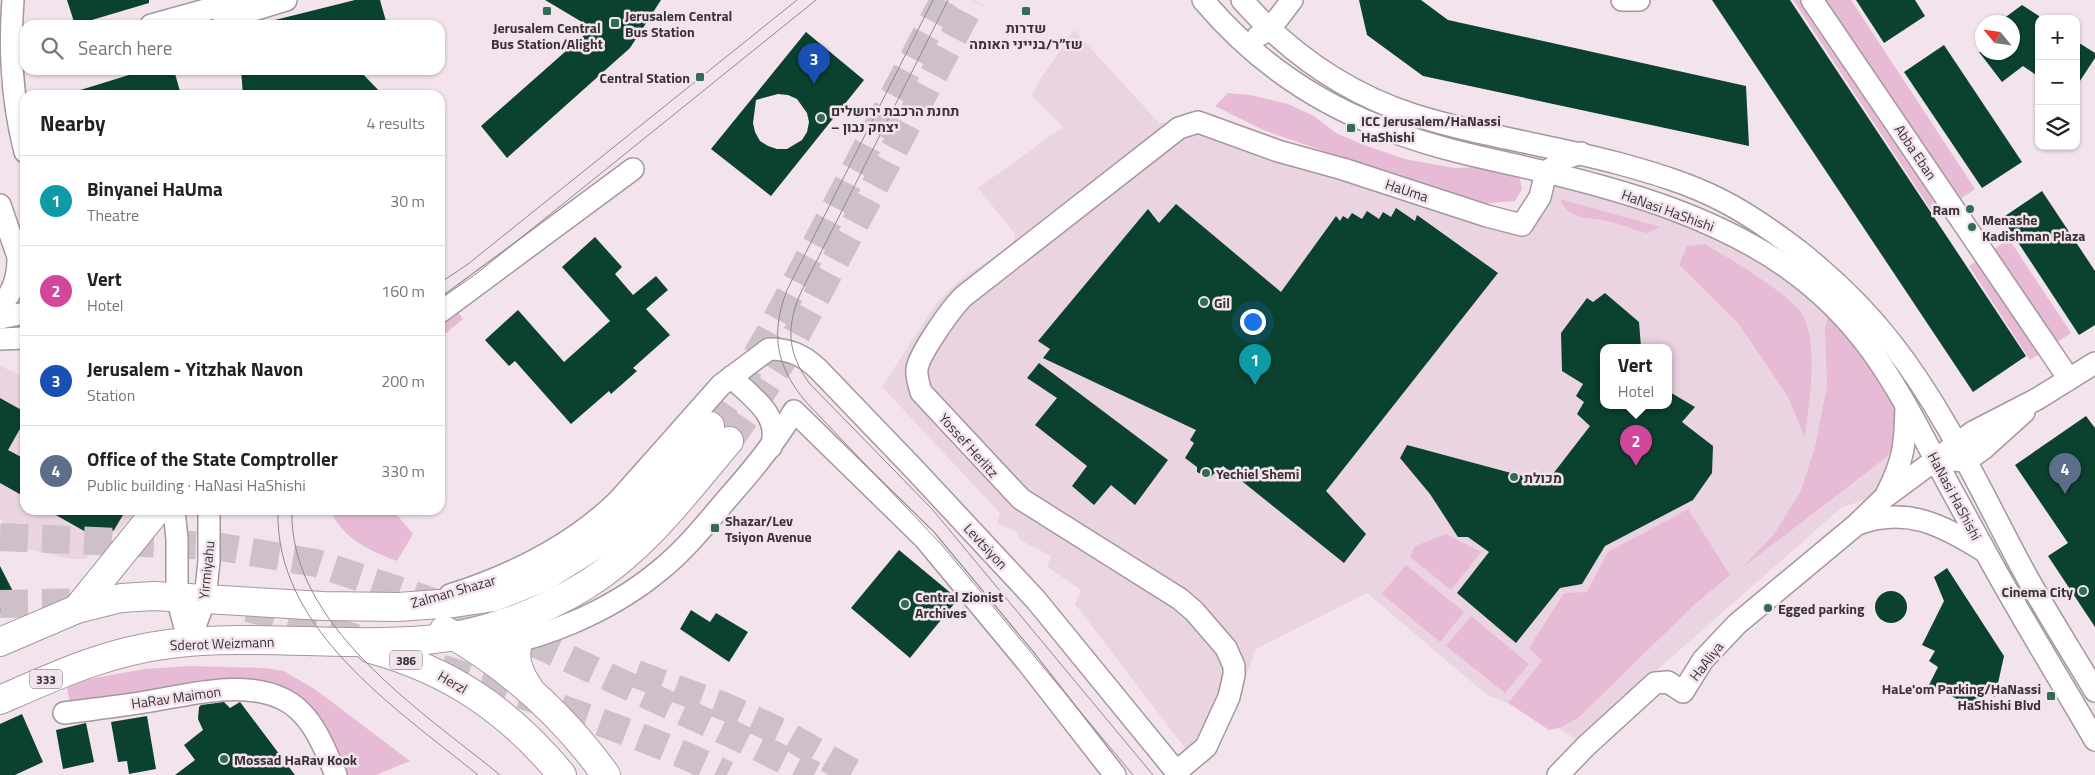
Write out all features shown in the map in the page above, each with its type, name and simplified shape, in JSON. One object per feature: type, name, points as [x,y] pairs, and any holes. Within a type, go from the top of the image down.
[{"type":"main road","name":"Zalman Shazar","points":[[385,641],[440,650],[465,643],[511,620],[536,611],[588,584],[644,540],[664,519],[719,434],[644,505],[600,542],[544,577],[494,597],[472,602],[398,607]]},
{"type":"main road","points":[[77,609],[153,515]]},
{"type":"main road","points":[[0,642],[77,609],[121,598],[154,596],[323,606],[398,607],[465,643],[534,694],[573,734],[606,775]]},
{"type":"main road","points":[[534,694],[522,676],[515,660],[518,640],[536,611]]},
{"type":"main road","name":"Sderot Weizmann","points":[[0,700],[93,660],[136,649],[189,643],[316,640],[385,641]]},
{"type":"main road","name":"Herzl","points":[[316,640],[352,645],[382,652],[418,664],[450,679],[487,704],[520,730],[562,775]]},
{"type":"street","points":[[13,0],[10,65],[20,128]]},
{"type":"street","points":[[169,20],[242,0]]},
{"type":"street","points":[[220,20],[286,0]]},
{"type":"street","name":"HaNasi HaShishi","points":[[1203,0],[1244,44],[1288,79],[1380,127],[1450,150],[1546,172],[1615,191],[1694,217],[1732,234],[1773,258],[1814,289],[1845,318],[1875,354],[1906,404],[1985,552],[2095,740]]},
{"type":"street","points":[[1244,44],[1270,29],[1292,0]]},
{"type":"street","points":[[1622,0],[1639,0]]},
{"type":"street","name":"Abba Eban","points":[[1812,0],[2070,379]]},
{"type":"street","points":[[1244,44],[1253,4]]},
{"type":"street","name":"HaNasi HaShishi","points":[[1253,4],[1270,29],[1310,63],[1330,76],[1386,104],[1446,124],[1581,153],[1666,177],[1707,193],[1746,214],[1787,242],[1837,283],[1880,329],[1914,374],[1961,452],[2035,591],[2095,691]]},
{"type":"street","points":[[0,93],[16,108]]},
{"type":"street","name":"HaUma","points":[[1198,122],[1278,151],[1342,169],[1487,216],[1522,225],[1540,197],[1546,172]]},
{"type":"street","name":"Yossef Herlitz","points":[[1178,774],[1206,747],[1229,697],[1234,666],[1226,648],[1194,611],[1180,599],[1088,543],[1021,499],[921,392],[917,379],[917,366],[947,315],[964,296],[1179,128],[1198,122]]},
{"type":"street","points":[[1546,172],[1566,158],[1581,153]]},
{"type":"street","points":[[445,308],[633,169]]},
{"type":"street","points":[[0,205],[20,263]]},
{"type":"street","points":[[0,306],[8,297],[20,273]]},
{"type":"street","points":[[0,318],[20,313]]},
{"type":"street","points":[[0,339],[20,338]]},
{"type":"street","name":"Levtsiyon","points":[[769,349],[793,352],[812,363],[915,470],[1036,600],[1178,774]]},
{"type":"street","name":"Zalman Shazar","points":[[398,607],[451,594],[488,582],[539,558],[578,534],[619,500],[712,395],[731,377],[769,349]]},
{"type":"street","name":"HaAliya","points":[[1558,775],[1586,746],[1655,683],[1668,682],[1683,692],[1703,660],[1737,624],[1856,525],[1885,497],[1935,458],[1961,452],[1994,420],[2037,399],[2095,363]]},
{"type":"street","points":[[731,377],[760,404],[771,418],[774,432],[771,448]]},
{"type":"street","points":[[1885,497],[1899,469],[1904,442],[1906,404]]},
{"type":"street","points":[[465,643],[518,640],[559,627],[594,612],[631,592],[688,544],[771,448],[794,411],[925,539],[1033,670],[1115,775]]},
{"type":"street","name":"Yirmiyahu","points":[[175,515],[177,538],[176,597],[189,643]]},
{"type":"street","name":"Yirmiyahu","points":[[189,643],[204,599],[209,561],[209,515]]},
{"type":"street","name":"HaAliya","points":[[1856,525],[1885,516],[1912,517],[1948,530],[1985,552]]},
{"type":"street","name":"HaRav Maimon","points":[[64,712],[151,701],[217,689],[266,694],[283,699],[298,710],[316,730],[336,775]]},
{"type":"shaded area","points":[[1793,0],[1851,0],[1975,189],[1935,216]]},
{"type":"shaded area","points":[[1074,30],[1159,123],[1198,122],[1521,225],[1546,172],[1761,250],[1875,355],[1899,469],[1869,498],[1841,508],[1656,671],[1586,746],[1541,716],[1487,695],[1367,593],[1256,649],[1233,712],[1192,750],[1185,748],[1075,604],[1081,590],[1047,567],[1051,556],[1020,540],[1017,532],[997,523],[1000,513],[882,387],[935,305],[957,282],[1013,244],[1015,234],[978,188],[1063,127],[1032,96],[1039,81]]},
{"type":"shaded area","points":[[1228,93],[1250,95],[1288,104],[1314,116],[1336,133],[1405,159],[1454,168],[1485,167],[1510,171],[1520,179],[1522,189],[1515,201],[1478,204],[1263,130],[1215,106]]},
{"type":"shaded area","points":[[1560,199],[1660,227],[1647,233],[1612,222],[1583,217],[1569,212]]},
{"type":"shaded area","points":[[2009,239],[2071,333],[2030,360],[1969,266]]},
{"type":"shaded area","points":[[1705,244],[1776,289],[1799,310],[1805,320],[1809,333],[1812,363],[1805,438],[1787,395],[1738,323],[1679,265],[1687,246]]},
{"type":"shaded area","points":[[453,305],[463,319],[445,334],[445,311]]},
{"type":"shaded area","points":[[1829,312],[1889,385],[1896,407],[1897,435],[1888,456],[1742,568],[1774,534],[1801,491],[1815,447],[1827,386],[1825,328]]},
{"type":"shaded area","points":[[0,366],[20,375],[20,515],[135,515],[86,559],[71,559],[18,547],[10,527],[0,519]]},
{"type":"shaded area","points":[[1688,509],[1730,575],[1695,604],[1578,718],[1560,728],[1549,730],[1508,703],[1542,661],[1529,648],[1564,593],[1587,592],[1608,552]]},
{"type":"shaded area","points":[[333,515],[397,515],[413,534],[397,561],[358,543],[342,529]]},
{"type":"shaded area","points":[[1446,534],[1481,552],[1451,590],[1410,557],[1415,546]]},
{"type":"shaded area","points":[[1406,565],[1464,612],[1440,642],[1382,594]]},
{"type":"shaded area","points":[[1471,616],[1529,664],[1505,693],[1446,646]]},
{"type":"shaded area","points":[[188,666],[266,668],[284,671],[316,690],[410,761],[376,775],[348,775],[326,731],[280,694],[70,703],[66,683],[145,669]]},
{"type":"building","points":[[67,0],[149,0],[149,3],[92,20],[73,20]]},
{"type":"building","points":[[355,0],[380,0],[386,20],[275,20]]},
{"type":"building","points":[[545,0],[661,0],[630,48],[507,158],[481,126],[592,28]]},
{"type":"building","points":[[1359,0],[1421,0],[1448,20],[1746,86],[1749,146],[1423,76],[1367,35]]},
{"type":"building","points":[[1712,0],[1790,0],[2026,356],[1973,392]]},
{"type":"building","points":[[1856,0],[1915,0],[1925,16],[1884,43]]},
{"type":"building","points":[[2022,5],[2037,15],[2035,15],[2035,74],[2023,66],[2002,82],[1985,60],[2020,60],[2020,15],[2008,15]]},
{"type":"building","name":"תחנת הרכבת ירושלים – יצחק נבון","points":[[806,32],[864,80],[771,196],[711,149]],"holes":[[[778,94],[788,95],[797,99],[807,113],[809,122],[807,132],[802,140],[787,149],[777,149],[760,141],[755,132],[753,123],[756,100]]]},
{"type":"building","points":[[2080,44],[2095,53],[2095,58],[2080,81]]},
{"type":"building","points":[[1944,45],[2022,162],[1982,188],[1904,72]]},
{"type":"building","points":[[129,75],[175,75],[180,90],[80,90]]},
{"type":"building","points":[[241,75],[364,75],[378,90],[243,90]]},
{"type":"building","points":[[2042,191],[2095,271],[2095,325],[2079,335],[2002,218]]},
{"type":"building","points":[[1176,204],[1281,292],[1336,216],[1340,221],[1343,216],[1348,219],[1352,213],[1362,219],[1367,211],[1379,219],[1383,212],[1391,217],[1396,208],[1415,221],[1417,215],[1498,273],[1326,491],[1366,534],[1344,563],[1223,466],[1209,478],[1197,472],[1197,467],[1185,458],[1194,443],[1190,440],[1196,430],[1043,358],[1050,349],[1038,341],[1148,209],[1159,223]]},
{"type":"building","points":[[595,237],[622,267],[615,274],[633,295],[656,276],[668,290],[646,309],[670,335],[633,368],[637,371],[611,394],[609,391],[571,424],[515,361],[509,366],[485,340],[518,310],[564,362],[610,321],[562,267]]},
{"type":"building","points":[[1605,293],[1639,322],[1641,344],[1600,344],[1600,409],[1672,409],[1672,393],[1695,407],[1682,422],[1713,446],[1712,473],[1693,500],[1605,546],[1582,584],[1560,588],[1516,643],[1457,593],[1489,552],[1468,537],[1458,537],[1430,494],[1400,458],[1407,445],[1541,481],[1549,479],[1590,426],[1577,414],[1584,402],[1576,396],[1583,384],[1562,371],[1561,333],[1587,298],[1593,302]]},
{"type":"building","points":[[1039,363],[1168,460],[1135,505],[1111,485],[1094,505],[1072,486],[1087,466],[1035,425],[1057,398],[1027,378]]},
{"type":"building","points":[[0,398],[20,409],[20,429],[8,450],[20,456],[20,494],[0,483]]},
{"type":"building","points":[[2086,416],[2095,428],[2095,627],[2048,556],[2068,543],[2015,465]]},
{"type":"building","points":[[56,515],[123,515],[114,530],[101,537],[93,536]]},
{"type":"building","name":"Central Zionist Archives","points":[[899,550],[958,599],[910,658],[851,608]]},
{"type":"building","points":[[0,566],[19,603],[0,613]]},
{"type":"building","points":[[1947,568],[2004,656],[1995,697],[1986,692],[1979,710],[1929,685],[1938,667],[1929,661],[1935,651],[1922,645],[1944,601],[1934,577]]},
{"type":"building","points":[[1891,591],[1897,592],[1902,596],[1906,601],[1906,613],[1902,618],[1897,622],[1891,623],[1885,622],[1880,618],[1876,613],[1875,607],[1876,601],[1880,596],[1885,592]]},
{"type":"building","points":[[691,610],[710,622],[716,613],[748,632],[729,662],[680,629]]},
{"type":"building","points":[[224,702],[230,708],[240,702],[295,775],[175,775],[195,760],[184,745],[203,730],[198,719],[199,707],[201,705]]},
{"type":"building","points":[[22,714],[43,762],[15,775],[0,775],[0,724]]},
{"type":"building","points":[[147,716],[156,769],[129,774],[127,761],[118,762],[111,722]]},
{"type":"building","points":[[86,723],[94,762],[63,769],[56,730]]},
{"type":"tunnel","points":[[710,426],[746,374],[769,334],[944,0]]},
{"type":"tunnel","points":[[729,441],[784,358],[973,0]]},
{"type":"tunnel","points":[[0,537],[215,546],[316,563],[422,598],[524,638],[738,737],[814,775]]},
{"type":"tunnel","points":[[0,604],[93,602]]},
{"type":"tunnel","points":[[248,608],[358,639]]},
{"type":"tunnel","points":[[441,668],[622,730],[727,775]]},
{"type":"tunnel","points":[[636,674],[726,707],[783,733],[857,775]]},
{"type":"tram line","points":[[445,280],[468,264],[797,0]]},
{"type":"tram line","points":[[445,296],[476,274],[816,0]]},
{"type":"tram line","points":[[933,0],[787,290],[782,306],[778,335],[782,362],[788,376],[806,402],[941,544],[1133,775]]},
{"type":"tram line","points":[[948,0],[802,290],[793,315],[791,327],[791,338],[796,361],[810,384],[932,509],[1153,775]]},
{"type":"tram line","points":[[278,515],[282,553],[296,592],[318,628],[346,662],[378,693],[478,775]]},
{"type":"tram line","points":[[293,515],[297,552],[312,591],[335,628],[365,662],[399,693],[500,775]]},
{"type":"place","name":"Jerusalem Central Bus Station/Alight","points":[[547,11]]},
{"type":"place","name":"שדרות שז״ר/בנייני האומה","points":[[1026,11]]},
{"type":"place","name":"Jerusalem Central Bus Station","points":[[615,23]]},
{"type":"place","name":"Central Station","points":[[700,77]]},
{"type":"place","name":"Jerusalem - Yitzhak Navon","points":[[814,84]]},
{"type":"place","name":"תחנת הרכבת ירושלים – יצחק נבון","points":[[821,118]]},
{"type":"place","name":"ICC Jerusalem/HaNassi HaShishi","points":[[1351,128]]},
{"type":"place","name":"Ram","points":[[1970,209]]},
{"type":"place","name":"Menashe Kadishman Plaza","points":[[1972,227]]},
{"type":"place","name":"Gil","points":[[1204,302]]},
{"type":"place","name":"Binyanei HaUma","points":[[1255,385]]},
{"type":"place","name":"Vert","points":[[1636,466]]},
{"type":"place","name":"Yechiel Shemi","points":[[1206,473]]},
{"type":"place","name":"מכולת","points":[[1514,477]]},
{"type":"place","name":"Office of the State Comptroller","points":[[2065,494]]},
{"type":"place","name":"Shazar/Lev Tsiyon Avenue","points":[[715,528]]},
{"type":"place","name":"Cinema City","points":[[2083,591]]},
{"type":"place","name":"Central Zionist Archives","points":[[905,604]]},
{"type":"place","name":"Egged parking","points":[[1768,608]]},
{"type":"place","name":"HaLe'om Parking/HaNassi HaShishi Blvd","points":[[2051,696]]},
{"type":"place","name":"Mossad HaRav Kook","points":[[224,759]]}]
